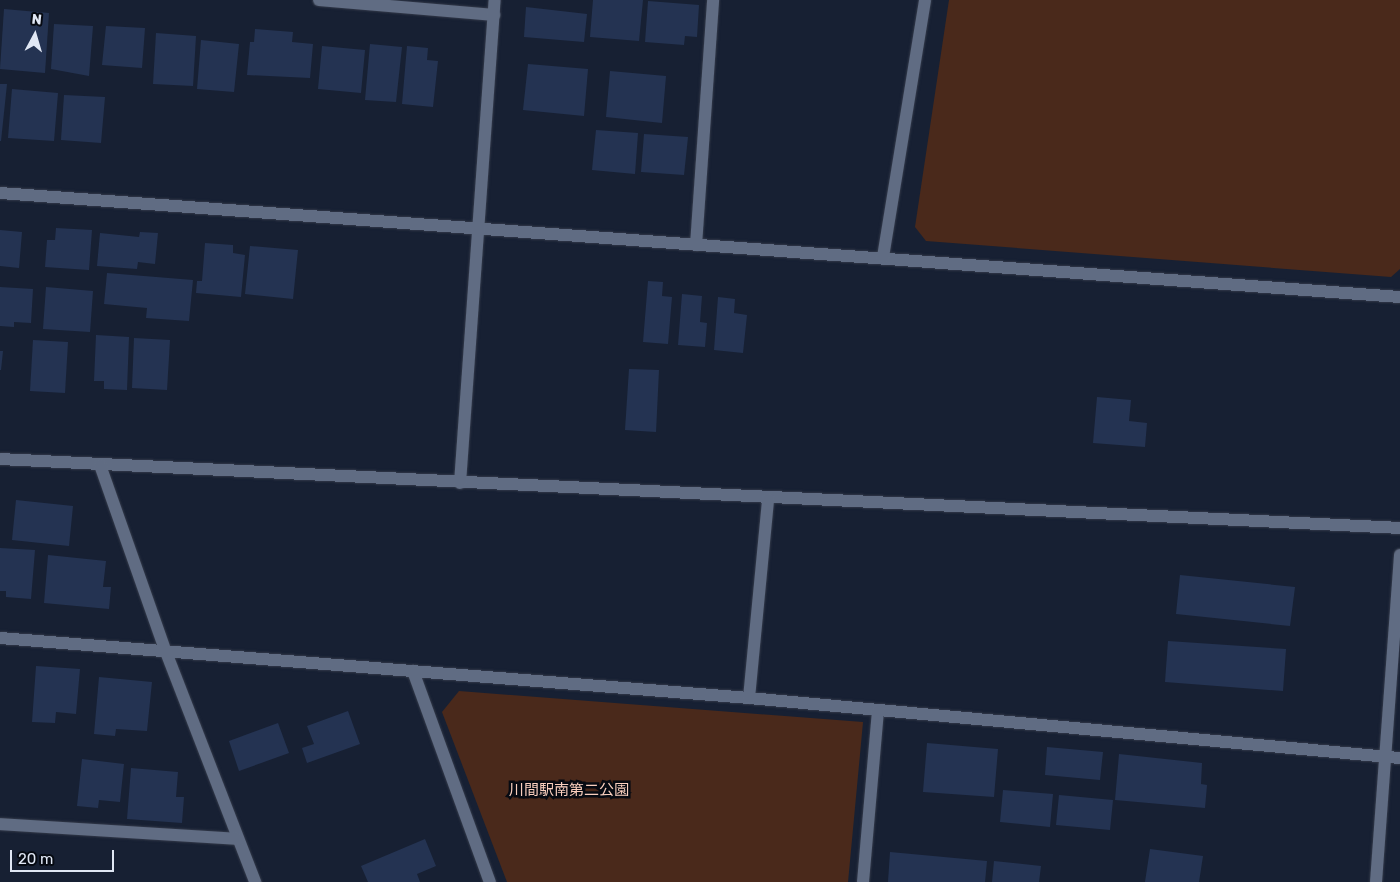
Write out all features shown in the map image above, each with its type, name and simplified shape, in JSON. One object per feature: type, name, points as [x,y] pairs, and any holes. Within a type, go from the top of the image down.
[{"type":"street","points":[[319,0],[494,16]]},
{"type":"street","points":[[460,483],[480,229],[495,0]]},
{"type":"street","points":[[696,245],[713,0]]},
{"type":"street","points":[[883,258],[925,0]]},
{"type":"street","points":[[0,193],[1400,297]]},
{"type":"street","points":[[0,459],[768,499],[1400,528]]},
{"type":"street","points":[[100,465],[166,652],[255,882]]},
{"type":"street","points":[[749,698],[768,499]]},
{"type":"street","points":[[1376,882],[1394,757],[1400,555]]},
{"type":"street","points":[[0,638],[749,698],[1394,757]]},
{"type":"street","points":[[413,672],[490,882]]},
{"type":"street","points":[[863,882],[878,711]]},
{"type":"street","points":[[0,824],[238,839]]},
{"type":"green space","points":[[949,0],[1400,0],[1400,269],[1391,277],[926,241],[915,227]]},
{"type":"green space","name":"川間駅南第二公園","points":[[459,691],[863,722],[848,882],[507,882],[442,712]]},
{"type":"building","points":[[593,0],[643,0],[639,41],[590,37]]},
{"type":"building","points":[[648,1],[699,5],[697,37],[685,36],[684,45],[645,42]]},
{"type":"building","points":[[526,7],[587,14],[584,42],[524,37]]},
{"type":"building","points":[[4,9],[49,13],[45,73],[0,69]]},
{"type":"building","points":[[54,24],[93,26],[89,76],[51,69]]},
{"type":"building","points":[[106,26],[145,28],[142,68],[102,65]]},
{"type":"building","points":[[255,29],[293,32],[292,42],[313,44],[310,78],[247,75],[250,42],[254,42]]},
{"type":"building","points":[[156,33],[196,36],[193,86],[153,84]]},
{"type":"building","points":[[201,40],[239,44],[234,92],[197,89]]},
{"type":"building","points":[[370,44],[402,47],[396,102],[365,100]]},
{"type":"building","points":[[322,46],[365,50],[361,93],[318,89]]},
{"type":"building","points":[[407,46],[428,48],[427,60],[438,61],[433,107],[402,104]]},
{"type":"building","points":[[528,64],[588,69],[584,116],[523,110]]},
{"type":"building","points":[[610,71],[666,76],[662,123],[606,117]]},
{"type":"building","points":[[0,84],[7,84],[1,141],[0,141]]},
{"type":"building","points":[[12,89],[58,93],[54,141],[8,138]]},
{"type":"building","points":[[64,95],[105,97],[101,143],[61,140]]},
{"type":"building","points":[[596,130],[638,133],[635,174],[592,170]]},
{"type":"building","points":[[644,134],[688,137],[684,175],[641,172]]},
{"type":"building","points":[[56,228],[92,230],[89,270],[45,267],[47,240],[55,240]]},
{"type":"building","points":[[0,230],[22,232],[19,268],[0,266]]},
{"type":"building","points":[[140,232],[158,233],[155,264],[138,262],[137,269],[97,266],[100,233],[139,237]]},
{"type":"building","points":[[205,243],[233,245],[233,253],[245,255],[241,297],[196,293],[197,281],[202,281]]},
{"type":"building","points":[[250,246],[298,250],[293,299],[245,294]]},
{"type":"building","points":[[107,273],[193,280],[189,321],[146,318],[147,308],[104,304]]},
{"type":"building","points":[[648,281],[663,282],[662,296],[672,297],[668,344],[643,342]]},
{"type":"building","points":[[0,287],[33,289],[31,323],[14,322],[14,327],[0,326]]},
{"type":"building","points":[[46,287],[93,291],[90,332],[43,329]]},
{"type":"building","points":[[682,294],[702,296],[700,322],[707,323],[705,347],[678,345]]},
{"type":"building","points":[[718,297],[735,299],[734,313],[747,315],[743,353],[714,350]]},
{"type":"building","points":[[96,335],[129,337],[127,390],[104,389],[104,381],[94,381]]},
{"type":"building","points":[[134,338],[170,340],[167,390],[132,388]]},
{"type":"building","points":[[33,340],[68,342],[65,393],[30,391]]},
{"type":"building","points":[[0,351],[3,351],[1,370],[0,370]]},
{"type":"building","points":[[629,369],[659,370],[656,432],[625,430]]},
{"type":"building","points":[[1097,397],[1131,400],[1129,421],[1147,423],[1145,447],[1093,443]]},
{"type":"building","points":[[16,500],[73,506],[69,546],[12,540]]},
{"type":"building","points":[[0,548],[35,550],[31,599],[6,597],[6,591],[0,591]]},
{"type":"building","points":[[48,555],[106,561],[103,587],[111,587],[109,609],[44,603]]},
{"type":"building","points":[[1180,575],[1295,587],[1290,626],[1176,614]]},
{"type":"building","points":[[1168,641],[1286,649],[1283,691],[1165,682]]},
{"type":"building","points":[[36,666],[80,669],[76,714],[56,712],[55,723],[32,722]]},
{"type":"building","points":[[99,677],[152,682],[147,731],[116,729],[115,736],[94,734]]},
{"type":"building","points":[[348,711],[360,744],[307,763],[302,748],[314,744],[307,726]]},
{"type":"building","points":[[278,723],[289,753],[239,771],[229,741]]},
{"type":"building","points":[[927,743],[998,749],[994,797],[923,792]]},
{"type":"building","points":[[1047,747],[1103,752],[1100,780],[1045,775]]},
{"type":"building","points":[[1119,754],[1202,763],[1201,784],[1207,785],[1205,808],[1115,800]]},
{"type":"building","points":[[82,759],[124,764],[120,802],[99,800],[98,808],[77,806]]},
{"type":"building","points":[[131,768],[178,772],[176,797],[184,797],[182,823],[127,819]]},
{"type":"building","points":[[1003,790],[1053,794],[1050,827],[1000,822]]},
{"type":"building","points":[[1059,795],[1113,800],[1110,830],[1056,825]]},
{"type":"building","points":[[425,839],[436,866],[417,874],[420,882],[368,882],[361,866]]},
{"type":"building","points":[[1150,849],[1203,856],[1199,882],[1145,882]]},
{"type":"building","points":[[890,852],[987,861],[985,882],[888,882]]},
{"type":"building","points":[[994,861],[1041,866],[1039,882],[992,882]]}]
